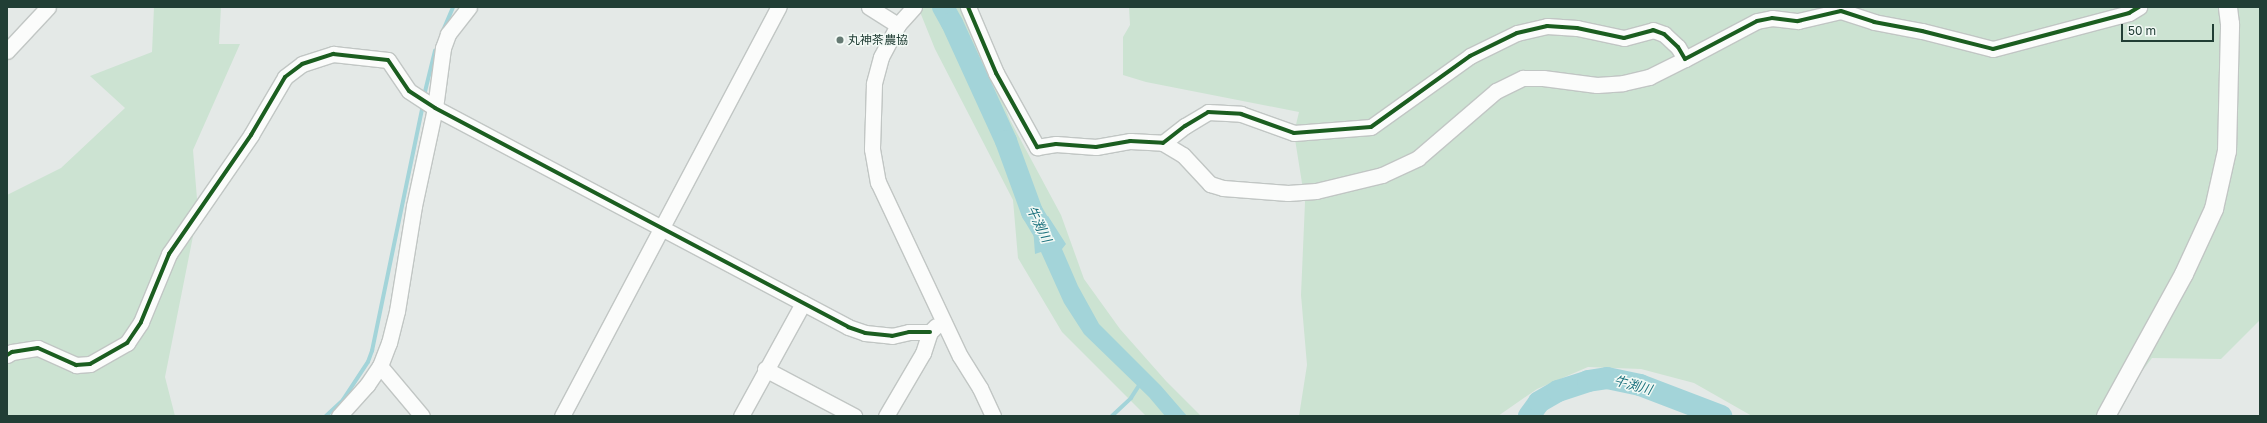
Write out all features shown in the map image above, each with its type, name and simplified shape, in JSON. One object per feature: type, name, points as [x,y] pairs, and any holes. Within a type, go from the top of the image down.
[{"type":"street","points":[[7,51],[48,7]]},
{"type":"street","points":[[340,416],[367,385],[380,366],[389,343],[397,311],[414,206],[435,108],[443,48],[448,34],[469,7]]},
{"type":"street","points":[[562,416],[660,228],[779,7]]},
{"type":"street","points":[[869,7],[898,25]]},
{"type":"street","points":[[914,7],[898,25],[881,56],[874,84],[872,149],[878,182],[943,320],[993,416]]},
{"type":"street","points":[[968,7],[996,72],[1037,146],[1056,144],[1096,147],[1130,141],[1163,143],[1183,155],[1210,184],[1223,188],[1288,193],[1316,191],[1382,175],[1418,158],[1496,91],[1523,78],[1543,78],[1597,84],[1623,84],[1649,77],[1757,21],[1772,18],[1798,21],[1841,11],[1874,22],[1922,31],[1993,49],[2129,13],[2139,7]]},
{"type":"street","points":[[2106,416],[2184,274],[2214,209],[2227,151],[2230,24],[2228,7]]},
{"type":"street","points":[[1163,143],[1185,126],[1208,112],[1241,114],[1294,133],[1371,127],[1470,56],[1517,33],[1547,26],[1577,28],[1624,38],[1653,30],[1664,34],[1678,47],[1685,59]]},
{"type":"street","points":[[7,356],[12,352],[38,348],[76,365],[90,364],[127,343],[140,322],[169,254],[251,135],[285,77],[302,64],[333,54],[388,60],[409,91],[435,108],[848,327],[865,333],[892,336],[909,332],[930,332]]},
{"type":"street","points":[[741,416],[765,369],[804,303]]},
{"type":"street","points":[[886,416],[923,353],[930,332],[943,320]]},
{"type":"street","points":[[380,366],[422,416]]},
{"type":"street","points":[[765,369],[854,416]]},
{"type":"green space","points":[[154,7],[221,7],[219,44],[240,44],[193,150],[198,211],[165,377],[175,416],[7,416],[7,195],[61,168],[125,108],[90,76],[152,52]]},
{"type":"green space","points":[[918,7],[966,7],[1010,120],[1061,215],[1084,279],[1120,329],[1166,381],[1201,416],[1146,416],[1062,332],[1018,258],[1013,200],[935,49]]},
{"type":"green space","points":[[1129,7],[2260,7],[2260,320],[2221,359],[2152,358],[2108,416],[1752,416],[1694,383],[1641,369],[1588,367],[1537,389],[1498,416],[1299,416],[1307,365],[1301,295],[1305,202],[1294,133],[1299,112],[1146,82],[1123,75],[1123,37],[1130,25]]},
{"type":"water","points":[[1032,212],[1043,218],[1048,216],[1066,244],[1062,249],[1078,286],[1099,324],[1161,386],[1187,416],[1165,416],[1149,397],[1084,334],[1064,303],[1041,252],[1035,254],[1033,227],[1035,221]]},
{"type":"waterway","points":[[443,31],[453,7]]},
{"type":"waterway","name":"牛渕川","points":[[943,7],[952,23],[1006,141],[1032,212],[1047,237]]},
{"type":"waterway","points":[[424,96],[435,51]]},
{"type":"waterway","points":[[326,416],[343,400],[368,362],[372,351],[423,104]]},
{"type":"waterway","name":"牛渕川","points":[[1529,416],[1539,402],[1558,391],[1588,381],[1607,378],[1640,385],[1721,416]]},
{"type":"waterway","points":[[1112,416],[1131,398],[1140,384]]},
{"type":"cycle path","points":[[968,7],[996,73],[1037,147],[1056,144],[1096,147],[1130,141],[1163,143],[1185,126],[1208,112],[1241,114],[1294,133],[1371,127],[1470,56],[1517,33],[1547,26],[1577,28],[1624,38],[1653,30],[1664,34],[1678,47],[1685,59],[1757,21],[1772,18],[1798,21],[1841,11],[1874,22],[1922,31],[1993,49],[2129,13],[2139,7]]},
{"type":"cycle path","points":[[7,355],[12,352],[38,348],[76,365],[90,364],[127,343],[141,322],[169,254],[251,135],[285,77],[302,64],[333,54],[388,60],[409,91],[435,108],[848,327],[865,333],[892,336],[909,332],[930,332]]},
{"type":"place","name":"丸神茶農協","points":[[840,40]]}]
